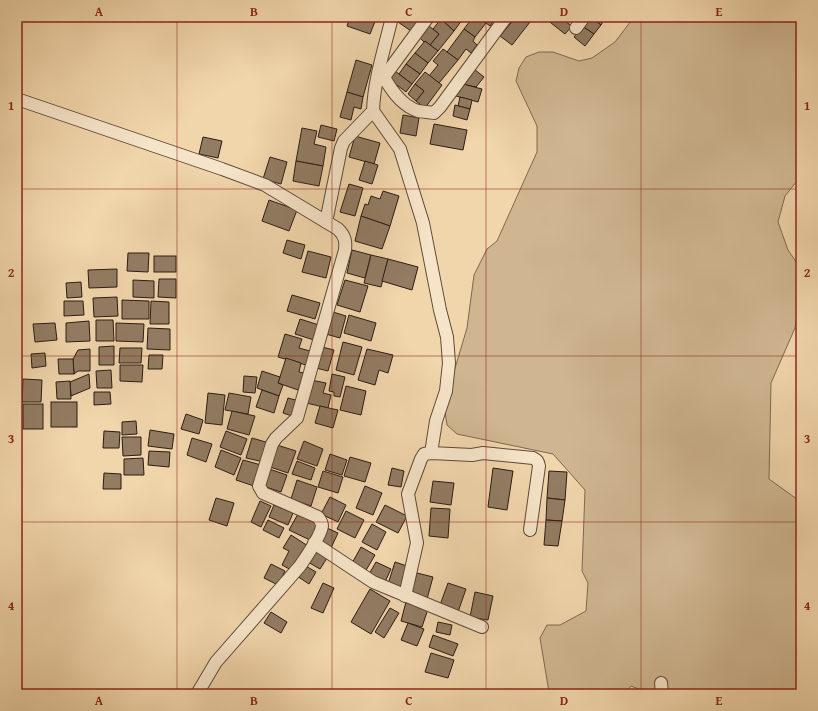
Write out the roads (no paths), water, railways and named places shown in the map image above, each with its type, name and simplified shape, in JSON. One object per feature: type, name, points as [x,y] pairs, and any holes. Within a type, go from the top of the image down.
[{"type":"street","points":[[392,17],[380,79],[373,99],[373,110],[400,150],[423,223],[440,310],[447,337],[449,363],[446,391],[436,421],[431,453]]},
{"type":"street","points":[[380,79],[428,17]]},
{"type":"street","points":[[380,79],[389,85],[405,104],[418,110],[434,113],[506,17]]},
{"type":"street","points":[[576,28],[584,17]]},
{"type":"street","points":[[17,98],[264,185],[326,222],[343,234],[346,240],[345,250],[297,418],[276,438],[272,444],[259,486],[263,493],[318,518],[322,527],[314,544],[300,566],[216,662],[197,694]]},
{"type":"street","points":[[326,222],[341,148],[344,141],[373,110]]},
{"type":"street","points":[[405,596],[417,543],[408,494],[424,454],[472,455],[483,453],[536,459],[539,466],[530,530]]},
{"type":"street","points":[[314,544],[373,582],[482,627]]}]
